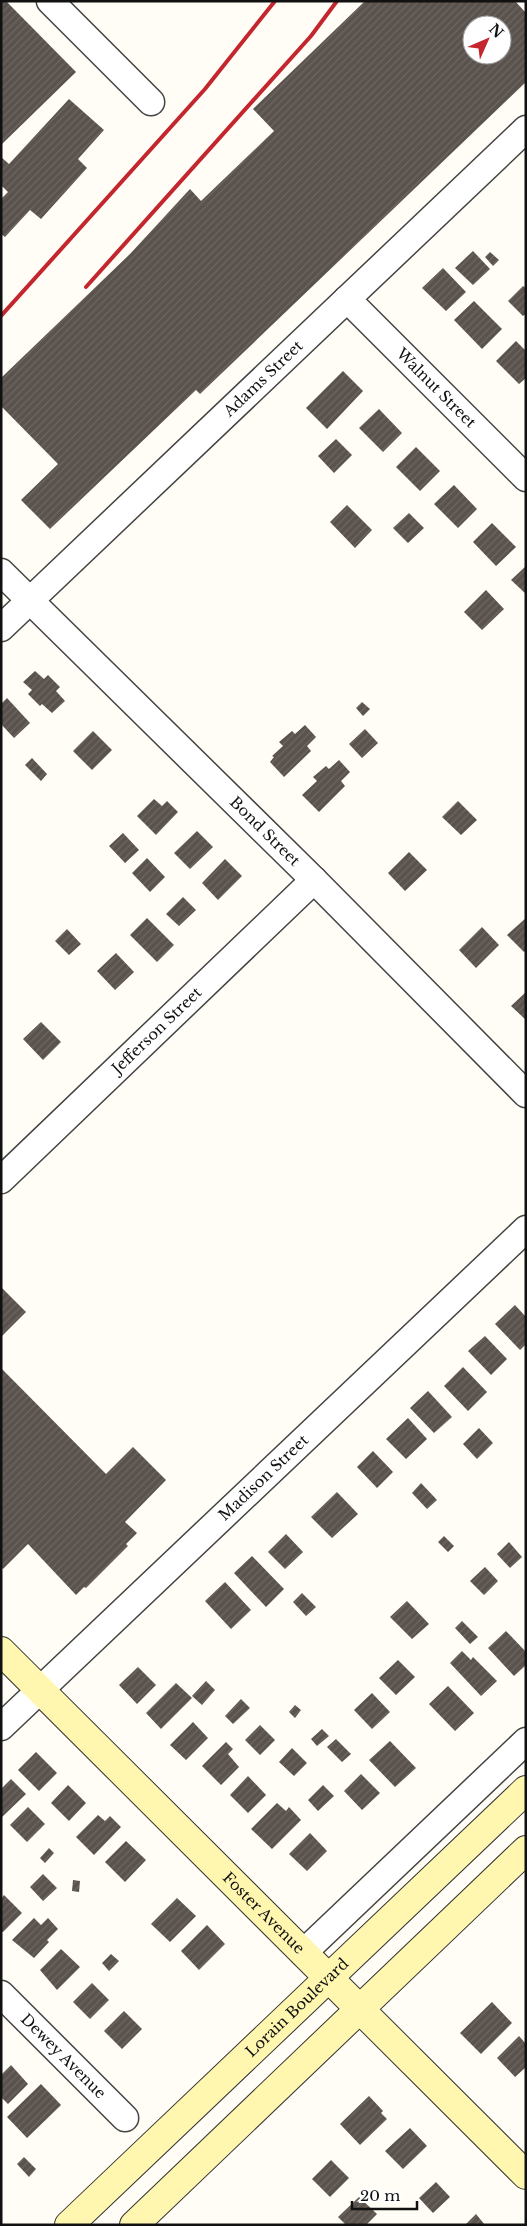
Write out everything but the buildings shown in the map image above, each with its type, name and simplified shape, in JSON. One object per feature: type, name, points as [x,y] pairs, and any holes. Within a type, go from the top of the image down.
[{"type":"main road","name":"Foster Avenue","points":[[1,1651],[526,2175]]},
{"type":"main road","name":"Lorain Boulevard","points":[[69,2225],[327,1977],[526,1790]]},
{"type":"main road","points":[[134,2225],[526,1850]]},
{"type":"street","points":[[50,1],[150,102]]},
{"type":"street","name":"Adams Street","points":[[1,628],[526,129]]},
{"type":"street","name":"Walnut Street","points":[[346,299],[526,478]]},
{"type":"street","name":"Bond Street","points":[[1,572],[314,880],[526,1094]]},
{"type":"street","name":"Jefferson Street","points":[[1,1180],[314,880]]},
{"type":"street","name":"Madison Street","points":[[1,1727],[526,1229]]},
{"type":"street","points":[[304,1953],[526,1741]]},
{"type":"street","name":"Dewey Avenue","points":[[1,1994],[125,2118]]},
{"type":"railway","points":[[1,316],[205,89],[275,1]]},
{"type":"railway","points":[[86,287],[311,36],[337,1]]}]
